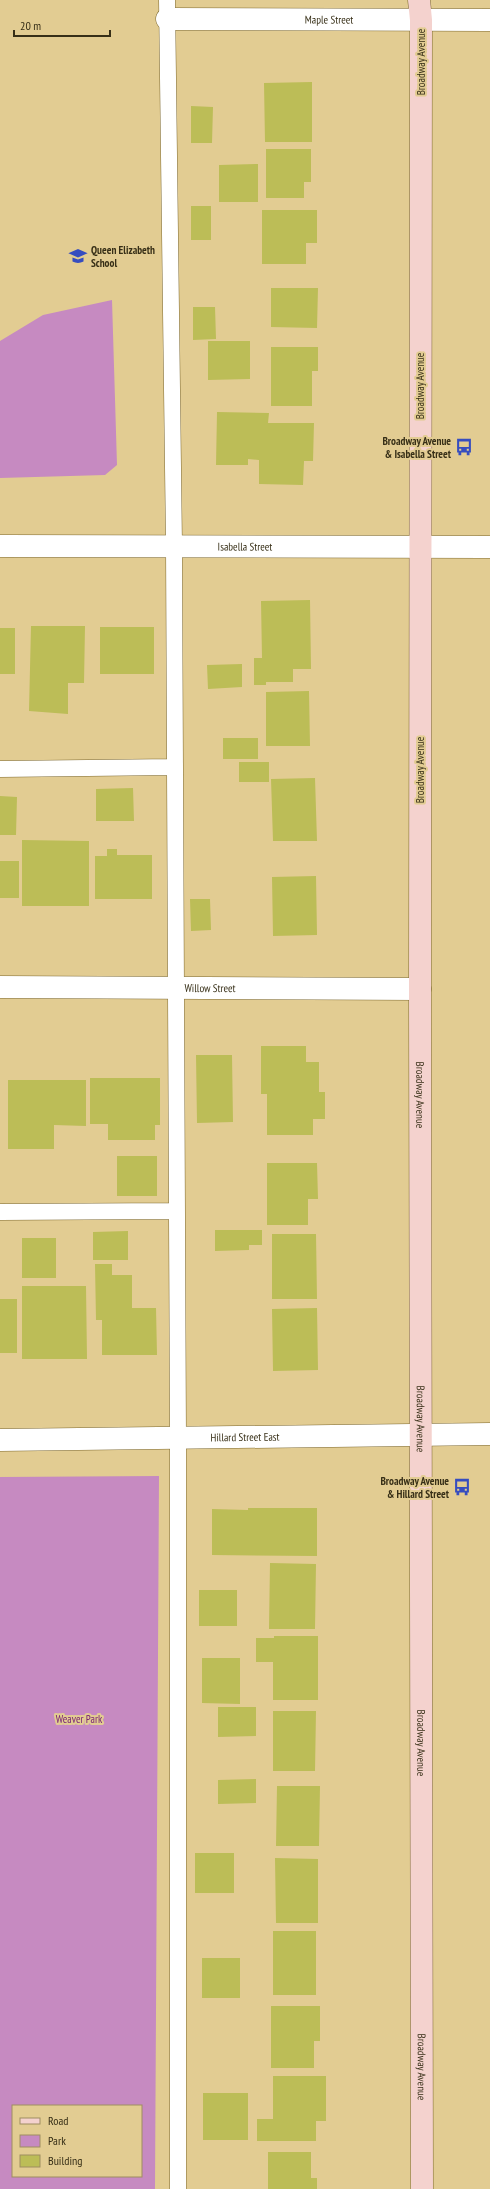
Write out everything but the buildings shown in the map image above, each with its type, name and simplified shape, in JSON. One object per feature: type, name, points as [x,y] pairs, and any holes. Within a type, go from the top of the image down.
[{"type":"street","name":"Maple Street","points":[[167,9],[420,10],[490,20]]},
{"type":"street","name":"Broadway Avenue","points":[[420,10],[422,2189]]},
{"type":"street","name":"Isabella Street","points":[[0,546],[377,545],[420,547],[490,547]]},
{"type":"street","name":"Willow Street","points":[[0,987],[420,989]]},
{"type":"street","name":"Hillard Street East","points":[[0,1440],[490,1434]]},
{"type":"lane","points":[[167,9],[174,545],[178,1439],[178,2189]]},
{"type":"lane","points":[[0,769],[174,767]]},
{"type":"lane","points":[[0,1212],[176,1211]]},
{"type":"green space","points":[[112,300],[117,465],[105,475],[0,478],[0,341],[43,315]]},
{"type":"green space","name":"Weaver Park","points":[[159,1476],[155,2189],[0,2189],[0,1477]]},
{"type":"place","name":"Queen Elizabeth School","points":[[78,256]]},
{"type":"place","name":"Broadway Avenue & Isabella Street","points":[[464,447]]},
{"type":"place","name":"Broadway Avenue & Hillard Street","points":[[462,1487]]}]
